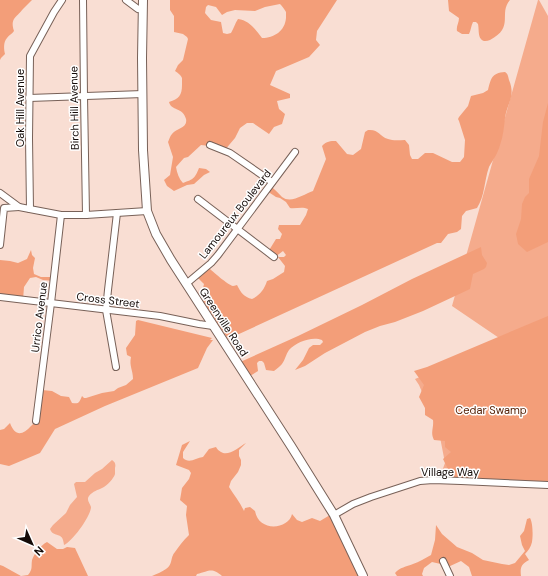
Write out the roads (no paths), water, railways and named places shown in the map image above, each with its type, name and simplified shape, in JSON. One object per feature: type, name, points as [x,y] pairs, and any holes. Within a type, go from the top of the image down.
[{"type":"main road","name":"Greenville Road","points":[[143,0],[143,150],[147,212],[151,224],[170,260],[334,515],[363,576]]},
{"type":"main road","name":"Greenville Road","points":[[138,4],[142,58]]},
{"type":"street","name":"Oak Hill Avenue","points":[[30,209],[30,56],[62,0]]},
{"type":"street","name":"Birch Hill Avenue","points":[[83,0],[86,215]]},
{"type":"street","points":[[126,0],[138,4]]},
{"type":"street","points":[[29,98],[143,94]]},
{"type":"street","points":[[210,145],[230,153],[272,182]]},
{"type":"street","name":"Lamoureux Boulevard","points":[[186,284],[211,263],[295,152]]},
{"type":"street","points":[[0,193],[19,207]]},
{"type":"street","points":[[198,199],[274,257]]},
{"type":"street","points":[[0,245],[2,208],[19,207],[61,215],[147,212]]},
{"type":"street","points":[[116,367],[106,310],[117,213]]},
{"type":"street","name":"Urrico Avenue","points":[[36,421],[61,215]]},
{"type":"street","name":"Cross Street","points":[[0,297],[160,316],[213,326]]},
{"type":"street","name":"Village Way","points":[[334,515],[353,504],[420,481],[433,480],[548,485]]},
{"type":"street","points":[[443,561],[450,576]]},
{"type":"park label","name":"Cedar Swamp","points":[[491,410]]}]
